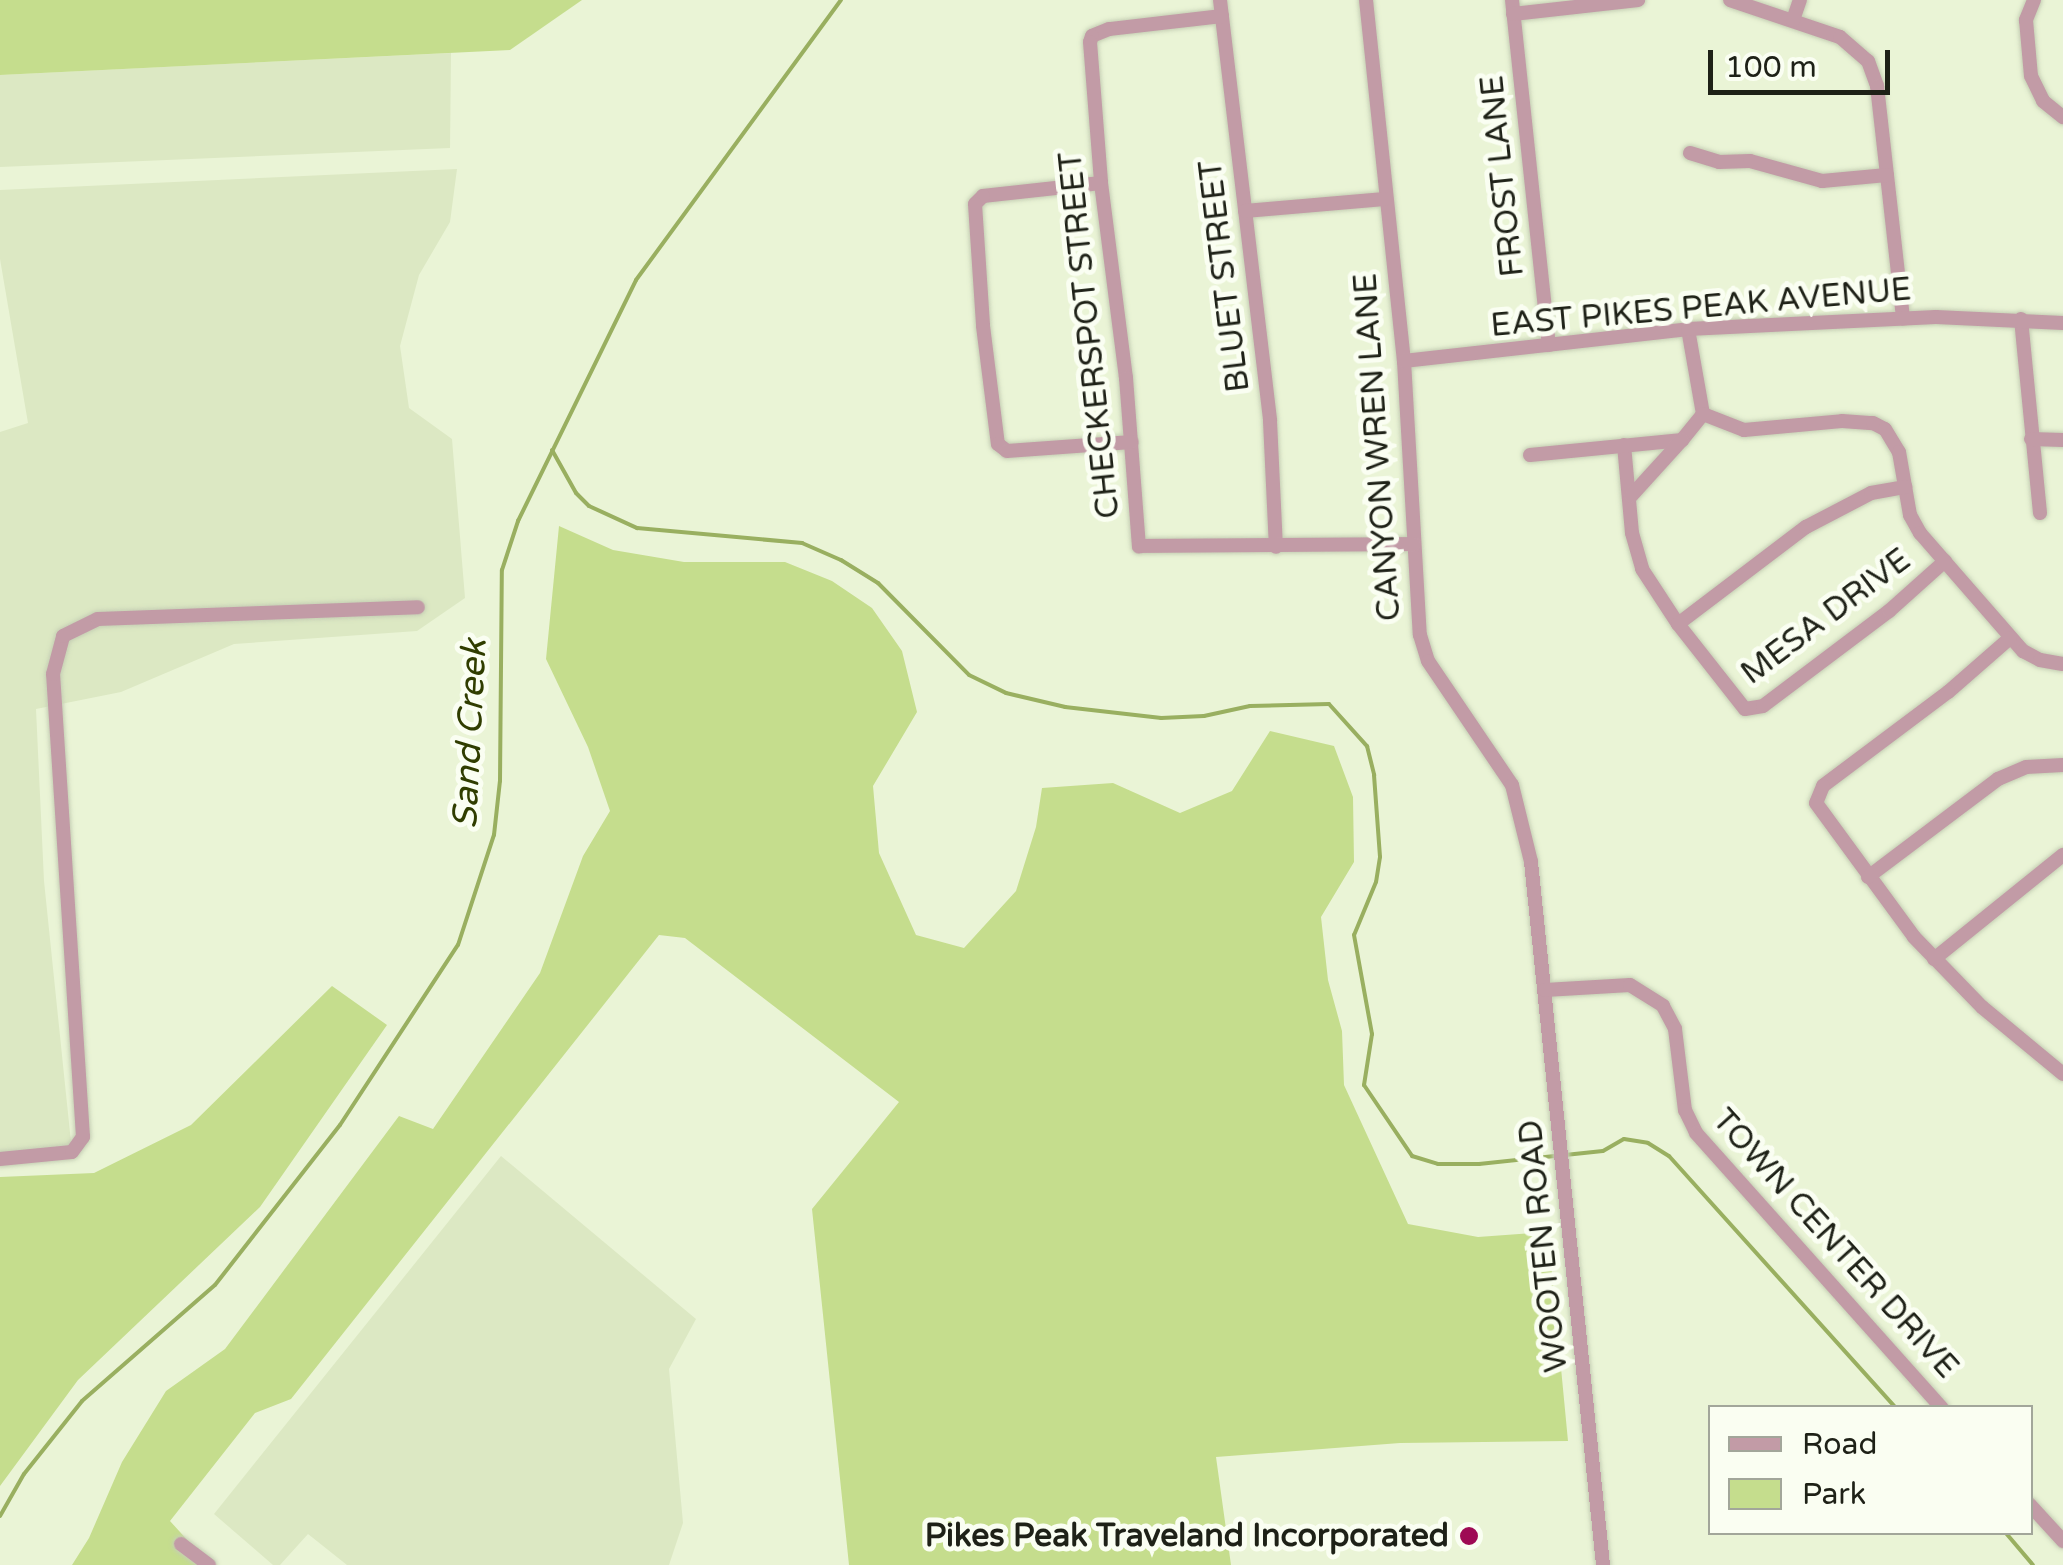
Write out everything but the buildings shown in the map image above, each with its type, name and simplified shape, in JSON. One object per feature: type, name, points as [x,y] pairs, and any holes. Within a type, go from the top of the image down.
[{"type":"street","name":"CANYON WREN LANE","points":[[1366,0],[1404,361],[1418,611],[1428,660],[1512,786],[1531,862],[1536,922]]},
{"type":"street","points":[[1512,7],[1638,0]]},
{"type":"street","points":[[1730,0],[1851,43],[1868,61],[1877,86],[1904,318]]},
{"type":"street","points":[[1794,20],[1800,0]]},
{"type":"street","points":[[2034,0],[2026,20],[2027,53],[2035,88],[2063,117]]},
{"type":"street","name":"FROST LANE","points":[[1512,7],[1549,345]]},
{"type":"street","name":"CHECKERSPOT STREET","points":[[1221,8],[1110,29],[1092,36],[1102,183],[1132,442],[1139,546],[1414,544]]},
{"type":"street","name":"BLUET STREET","points":[[1221,8],[1270,422],[1276,547]]},
{"type":"street","points":[[1690,153],[1719,162],[1750,161],[1822,181],[1887,175]]},
{"type":"street","points":[[1102,183],[983,196],[975,204],[984,326],[998,444],[1006,451],[1132,442]]},
{"type":"street","points":[[1245,211],[1384,199]]},
{"type":"street","name":"EAST PIKES PEAK AVENUE","points":[[1404,361],[1688,330],[1904,318],[2063,324]]},
{"type":"street","points":[[2020,320],[2040,513]]},
{"type":"street","points":[[1631,496],[1703,414],[1688,330]]},
{"type":"street","points":[[1703,414],[1744,430],[1860,420],[1889,424],[1914,524],[2010,638],[2031,657],[2063,664]]},
{"type":"street","points":[[2031,439],[2063,440]]},
{"type":"street","points":[[1530,455],[1682,440]]},
{"type":"street","name":"MESA DRIVE","points":[[1624,445],[1632,533],[1642,569],[1737,702],[1755,709],[1852,640],[1945,561]]},
{"type":"street","points":[[1678,624],[1806,527],[1872,493],[1905,486]]},
{"type":"street","points":[[0,1158],[72,1152],[84,1137],[53,674],[63,636],[98,619],[418,607]]},
{"type":"street","points":[[2010,638],[1818,793],[1819,811],[1934,959],[1982,1007],[2063,1074]]},
{"type":"street","points":[[1868,876],[1998,779],[2026,766],[2063,765]]},
{"type":"street","points":[[1934,959],[2063,854]]},
{"type":"street","name":"WOOTEN ROAD","points":[[1536,922],[1603,1565]]},
{"type":"street","name":"TOWN CENTER DRIVE","points":[[1545,990],[1630,985],[1664,1006],[1674,1029],[1684,1110],[1696,1134],[1939,1405]]},
{"type":"street","points":[[2033,1508],[2063,1541]]},
{"type":"street","points":[[181,1544],[209,1565]]},
{"type":"shaded area","points":[[451,53],[450,148],[0,167],[0,75]]},
{"type":"shaded area","points":[[457,169],[450,222],[419,275],[400,346],[409,408],[452,439],[465,598],[417,631],[234,644],[121,692],[36,709],[44,881],[72,1152],[0,1159],[0,432],[28,423],[0,259],[0,190]]},
{"type":"shaded area","points":[[501,1156],[696,1319],[669,1369],[683,1523],[669,1565],[347,1565],[308,1534],[280,1565],[273,1565],[214,1514]]},
{"type":"green space","points":[[0,0],[582,0],[510,50],[0,75]]},
{"type":"green space","points":[[559,526],[613,550],[684,562],[785,562],[832,581],[872,608],[902,651],[917,712],[873,786],[879,853],[916,935],[964,948],[1016,891],[1036,827],[1042,788],[1113,783],[1180,813],[1232,791],[1270,731],[1334,746],[1353,797],[1354,862],[1321,917],[1328,980],[1342,1031],[1344,1085],[1408,1224],[1478,1237],[1548,1232],[1568,1441],[1400,1443],[1216,1457],[1231,1565],[849,1565],[812,1209],[899,1102],[685,938],[659,935],[291,1399],[255,1413],[170,1521],[210,1565],[72,1565],[89,1538],[122,1462],[166,1391],[225,1349],[399,1116],[433,1129],[540,973],[583,856],[610,811],[588,747],[546,659]]},
{"type":"green space","points":[[332,986],[387,1025],[260,1207],[78,1380],[0,1486],[0,1177],[94,1173],[191,1125]]},
{"type":"waterway","name":"Sand Creek","points":[[0,1516],[24,1474],[82,1401],[215,1285],[340,1125],[458,945],[494,835],[500,781],[502,570],[518,521],[636,280],[841,0]]},
{"type":"waterway","points":[[552,450],[576,493],[589,506],[637,528],[802,543],[841,560],[878,583],[969,675],[1006,693],[1065,707],[1161,718],[1204,716],[1250,706],[1329,704],[1367,746],[1374,775],[1380,857],[1376,882],[1354,935],[1372,1034],[1364,1085],[1412,1156],[1438,1164],[1555,1156]]},
{"type":"waterway","points":[[1565,1155],[1603,1151],[1624,1139],[1648,1143],[1669,1156],[1893,1405]]},
{"type":"waterway","points":[[2008,1535],[2033,1565]]},
{"type":"place","name":"Pikes Peak Traveland Incorporated","points":[[1469,1536]]}]
